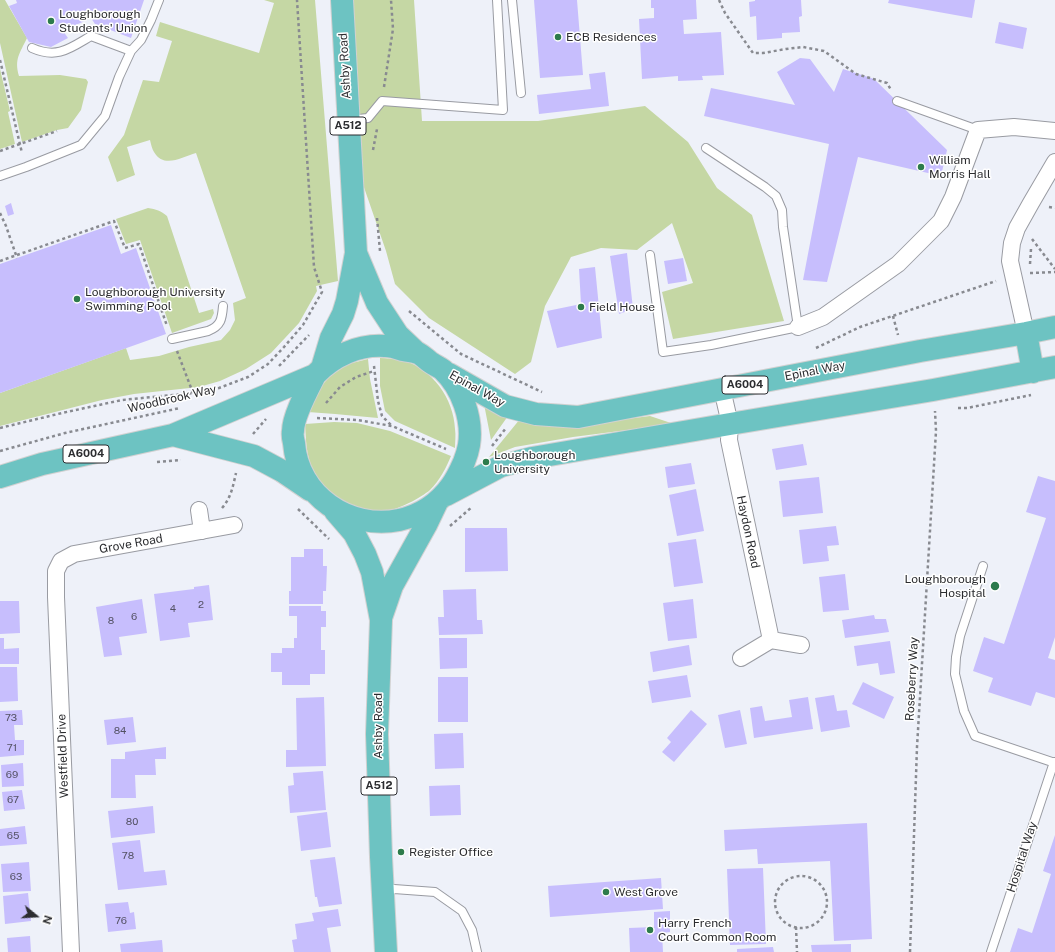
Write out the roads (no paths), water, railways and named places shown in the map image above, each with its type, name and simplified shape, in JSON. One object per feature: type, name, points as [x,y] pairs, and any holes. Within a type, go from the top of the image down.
[{"type":"main road","name":"Ashby Road","points":[[342,0],[356,253],[345,308],[331,338],[319,371],[295,418],[293,430],[294,450],[298,465],[306,481],[354,533],[372,572],[380,620],[377,734],[382,891],[386,952]]},
{"type":"main road","name":"Ashby Road","points":[[356,253],[377,304],[398,335],[417,353]]},
{"type":"main road","name":"Epinal Way","points":[[417,353],[505,406],[536,414],[578,417],[1055,327]]},
{"type":"main road","points":[[1026,333],[1033,372]]},
{"type":"main road","points":[[319,371],[340,355],[360,348],[386,346],[417,353]]},
{"type":"main road","points":[[440,499],[501,466],[532,458],[933,390],[1055,367]]},
{"type":"main road","points":[[325,501],[348,516],[368,521],[388,522],[409,518],[428,509],[440,499],[457,478],[469,445],[470,432],[462,399],[454,384],[443,370]]},
{"type":"main road","name":"A6004","points":[[0,477],[42,464],[173,435],[261,399],[319,371]]},
{"type":"main road","name":"A6004","points":[[173,435],[254,456],[282,472],[325,501]]},
{"type":"main road","name":"Ashby Road","points":[[380,620],[392,586],[440,499]]},
{"type":"street","points":[[798,327],[823,317],[898,264],[941,221],[953,197],[978,130],[1014,127],[1055,131]]},
{"type":"street","points":[[1026,333],[1010,261],[1012,242],[1017,228],[1036,193],[1053,170]]},
{"type":"street","name":"Haydon Road","points":[[722,389],[730,424],[729,440],[771,640]]},
{"type":"street","points":[[199,510],[202,531]]},
{"type":"street","name":"Grove Road","points":[[62,561],[74,554],[234,525]]},
{"type":"street","name":"Westfield Drive","points":[[62,561],[56,571],[56,597],[71,952]]},
{"type":"street","points":[[741,658],[771,640],[801,645]]},
{"type":"lane","points":[[0,176],[81,145],[105,116],[119,77],[131,51],[141,40],[159,0]]},
{"type":"lane","points":[[348,120],[368,118],[382,102],[503,110],[497,0]]},
{"type":"lane","points":[[512,0],[521,93]]},
{"type":"lane","points":[[32,48],[42,53],[55,54],[91,36],[131,51]]},
{"type":"lane","points":[[897,101],[978,130]]},
{"type":"lane","points":[[650,256],[663,352],[711,345],[798,327],[782,228],[782,210],[776,196],[765,187],[706,148]]},
{"type":"lane","points":[[172,339],[208,331],[214,328],[220,321],[222,306]]},
{"type":"lane","points":[[983,566],[960,636],[956,657],[955,674],[964,711],[975,736],[1054,763]]},
{"type":"lane","name":"Hospital Way","points":[[991,952],[1054,763]]},
{"type":"lane","points":[[382,891],[394,889],[435,892],[462,911],[472,930],[477,952]]},
{"type":"place","name":"Loughborough Students' Union","points":[[51,21]]},
{"type":"place","name":"ECB Residences","points":[[558,37]]},
{"type":"place","name":"William Morris Hall","points":[[921,167]]},
{"type":"place","name":"Loughborough University Swimming Pool","points":[[77,299]]},
{"type":"place","name":"Field House","points":[[581,307]]},
{"type":"place","name":"Loughborough University","points":[[486,462]]},
{"type":"place","name":"Loughborough Hospital","points":[[995,586]]},
{"type":"place","name":"Register Office","points":[[401,852]]},
{"type":"place","name":"West Grove","points":[[606,892]]},
{"type":"place","name":"Harry French Court Common Room","points":[[650,930]]}]
